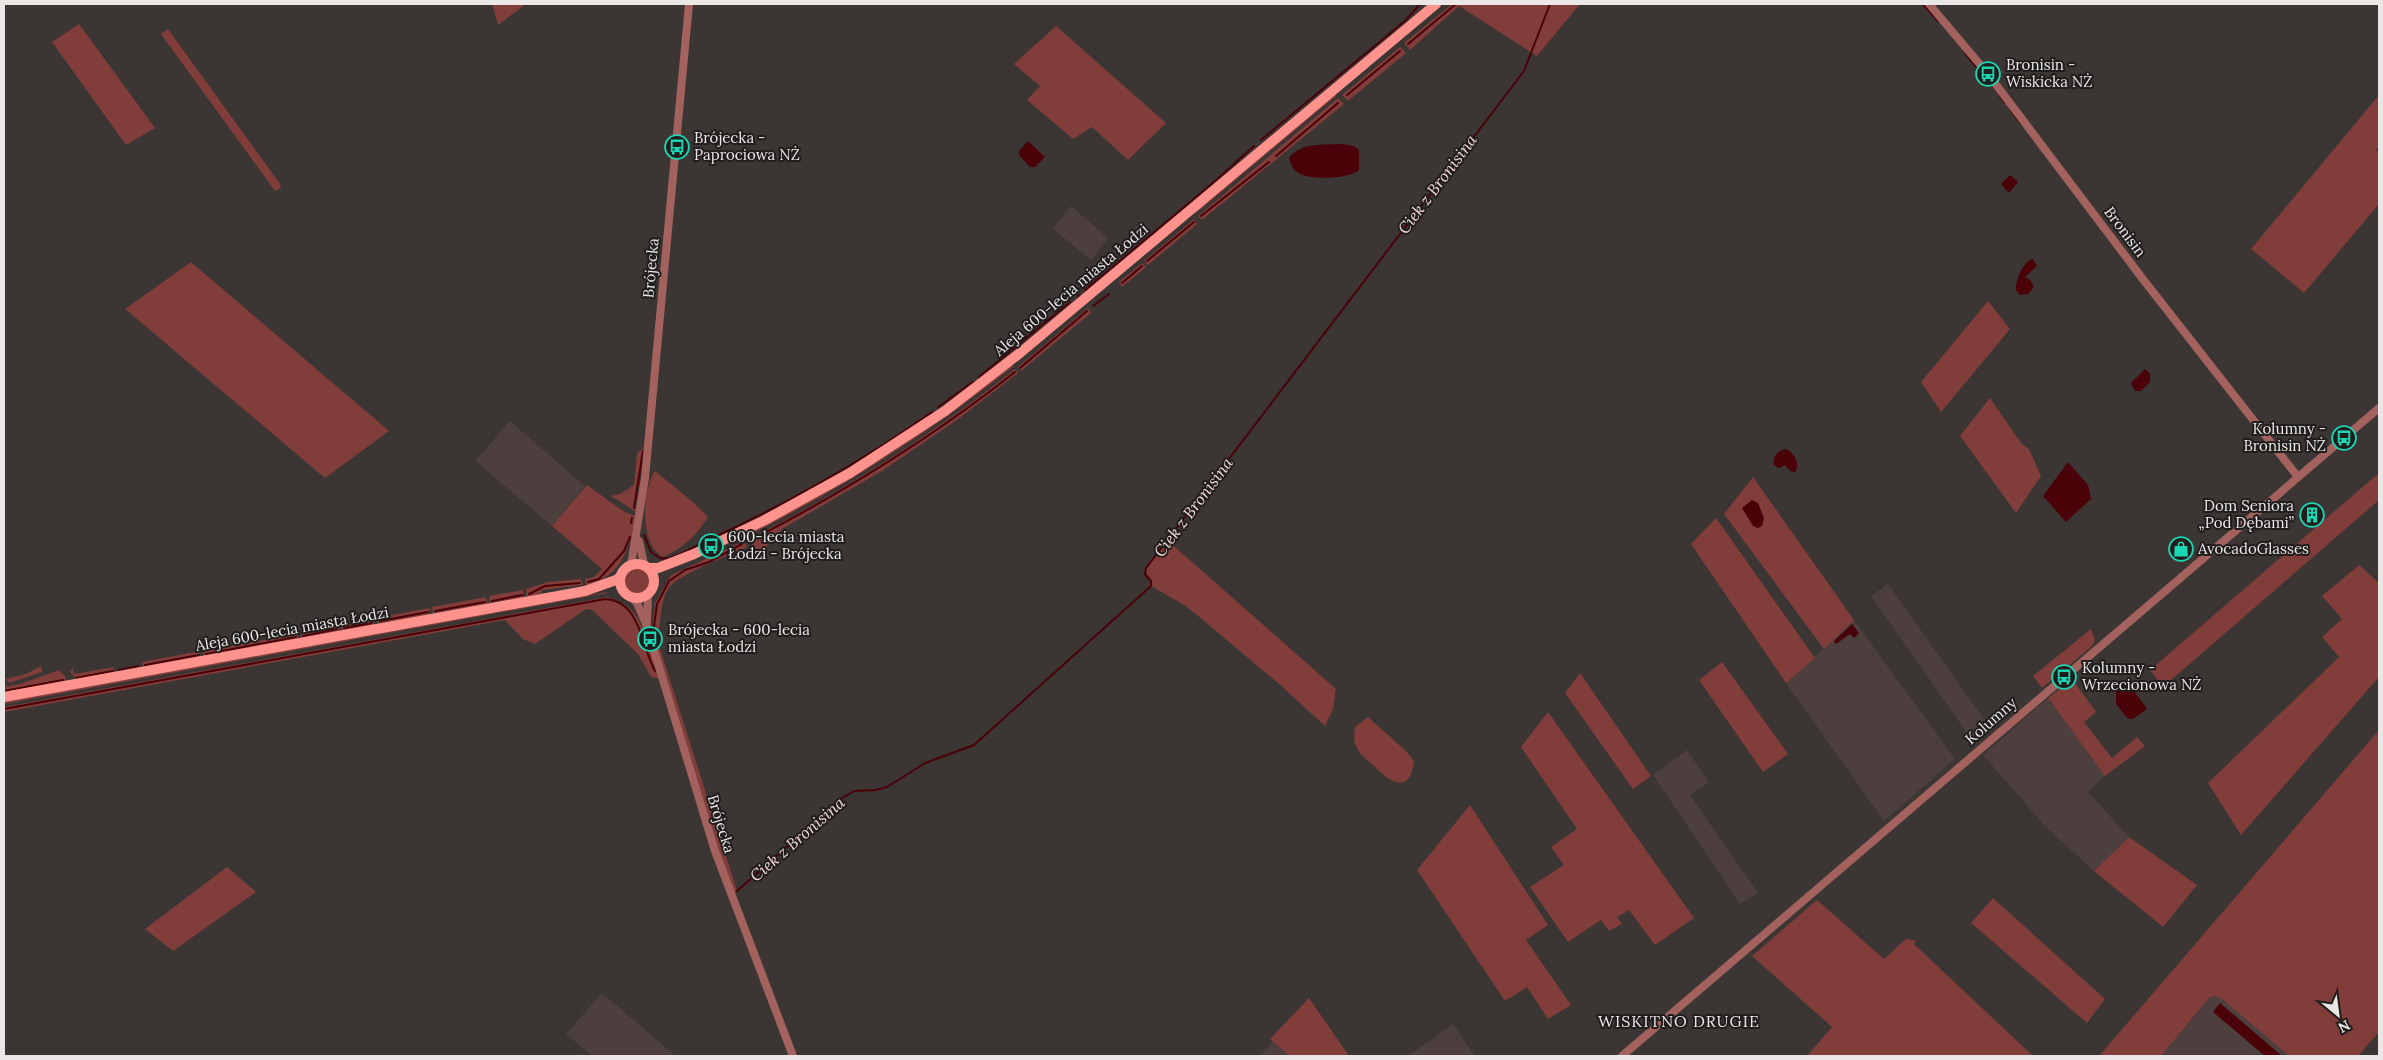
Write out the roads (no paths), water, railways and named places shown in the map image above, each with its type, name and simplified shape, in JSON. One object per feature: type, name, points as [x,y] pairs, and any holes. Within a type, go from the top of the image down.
[{"type":"main road","name":"Aleja 600-lecia miasta Łodzi","points":[[646,566],[662,566],[694,554],[765,520],[842,478],[900,442],[965,396],[1020,353],[1436,4]]},
{"type":"main road","name":"Aleja 600-lecia miasta Łodzi","points":[[655,581],[663,573],[694,554]]},
{"type":"main road","points":[[631,565],[646,566],[655,581],[652,590],[648,595],[641,598],[632,598],[622,590],[620,577],[625,569],[631,565]]},
{"type":"main road","name":"Aleja 600-lecia miasta Łodzi","points":[[585,591],[620,577]]},
{"type":"main road","name":"Aleja 600-lecia miasta Łodzi","points":[[4,697],[585,591],[622,590]]},
{"type":"street","name":"Brójecka","points":[[631,565],[645,478],[688,4]]},
{"type":"street","name":"Bronisin","points":[[1929,4],[1988,74],[2142,278],[2298,477]]},
{"type":"street","name":"Kolumny","points":[[1622,1056],[2379,408]]},
{"type":"street","name":"Brójecka","points":[[637,534],[646,566]]},
{"type":"street","name":"Brójecka","points":[[646,624],[648,595]]},
{"type":"street","name":"Brójecka","points":[[632,598],[637,603],[646,624],[715,851],[793,1056]]},
{"type":"waterway","points":[[1261,140],[1406,20],[1420,4]]},
{"type":"waterway","points":[[1408,44],[1456,4]]},
{"type":"waterway","name":"Ciek z Bronisina","points":[[737,891],[842,798],[854,791],[876,790],[887,787],[925,763],[974,745],[1151,586],[1151,581],[1145,574],[1146,568],[1524,71],[1550,4]]},
{"type":"waterway","points":[[1923,4],[1938,21]]},
{"type":"waterway","points":[[1347,95],[1400,51]]},
{"type":"waterway","points":[[1965,53],[1983,75]]},
{"type":"waterway","points":[[1986,79],[1993,87]]},
{"type":"waterway","points":[[1999,95],[2005,103]]},
{"type":"waterway","points":[[1276,156],[1338,103]]},
{"type":"waterway","points":[[2011,111],[2021,124]]},
{"type":"waterway","points":[[1085,290],[1254,146]]},
{"type":"waterway","points":[[1201,216],[1269,162]]},
{"type":"waterway","points":[[1147,261],[1194,222]]},
{"type":"waterway","points":[[1122,283],[1142,266]]},
{"type":"waterway","points":[[1093,306],[1109,294]]},
{"type":"waterway","points":[[979,377],[1070,302]]},
{"type":"waterway","points":[[1020,368],[1087,311]]},
{"type":"waterway","points":[[753,539],[822,502],[921,441],[1015,372]]},
{"type":"waterway","points":[[938,407],[973,382]]},
{"type":"waterway","points":[[644,535],[651,552],[660,558],[678,555],[765,512],[822,481],[878,448],[932,412]]},
{"type":"waterway","points":[[634,508],[643,451]]},
{"type":"waterway","points":[[631,523],[632,518]]},
{"type":"waterway","points":[[588,582],[599,579],[624,551],[630,537]]},
{"type":"waterway","points":[[654,626],[657,604],[669,581],[685,570],[709,562],[742,544]]},
{"type":"waterway","points":[[529,594],[545,586],[580,583]]},
{"type":"waterway","points":[[492,601],[522,595]]},
{"type":"waterway","points":[[4,709],[605,599],[617,602],[633,616],[655,671]]},
{"type":"waterway","points":[[435,611],[485,602]]},
{"type":"waterway","points":[[380,621],[428,612]]},
{"type":"waterway","points":[[344,628],[372,623]]},
{"type":"waterway","points":[[303,636],[337,629]]},
{"type":"waterway","points":[[206,654],[296,637]]},
{"type":"waterway","points":[[145,665],[199,655]]},
{"type":"waterway","points":[[119,670],[138,666]]},
{"type":"waterway","points":[[76,678],[113,671]]},
{"type":"waterway","points":[[4,691],[63,680]]},
{"type":"place","name":"Bronisin - Wiskicka NŻ","points":[[1988,74]]},
{"type":"place","name":"Brójecka - Paprociowa NŻ","points":[[677,147]]},
{"type":"place","name":"Kolumny - Bronisin NŻ","points":[[2344,438]]},
{"type":"place","name":"Dom Seniora „Pod Dębami”","points":[[2312,515]]},
{"type":"place","name":"600-lecia miasta Łodzi - Brójecka","points":[[711,546]]},
{"type":"place","name":"AvocadoGlasses","points":[[2181,549]]},
{"type":"place","name":"Brójecka - 600-lecia miasta Łodzi","points":[[650,639]]},
{"type":"place","name":"Kolumny - Wrzecionowa NŻ","points":[[2064,677]]},
{"type":"district","name":"WISKITNO DRUGIE","points":[[1679,1021]]}]
